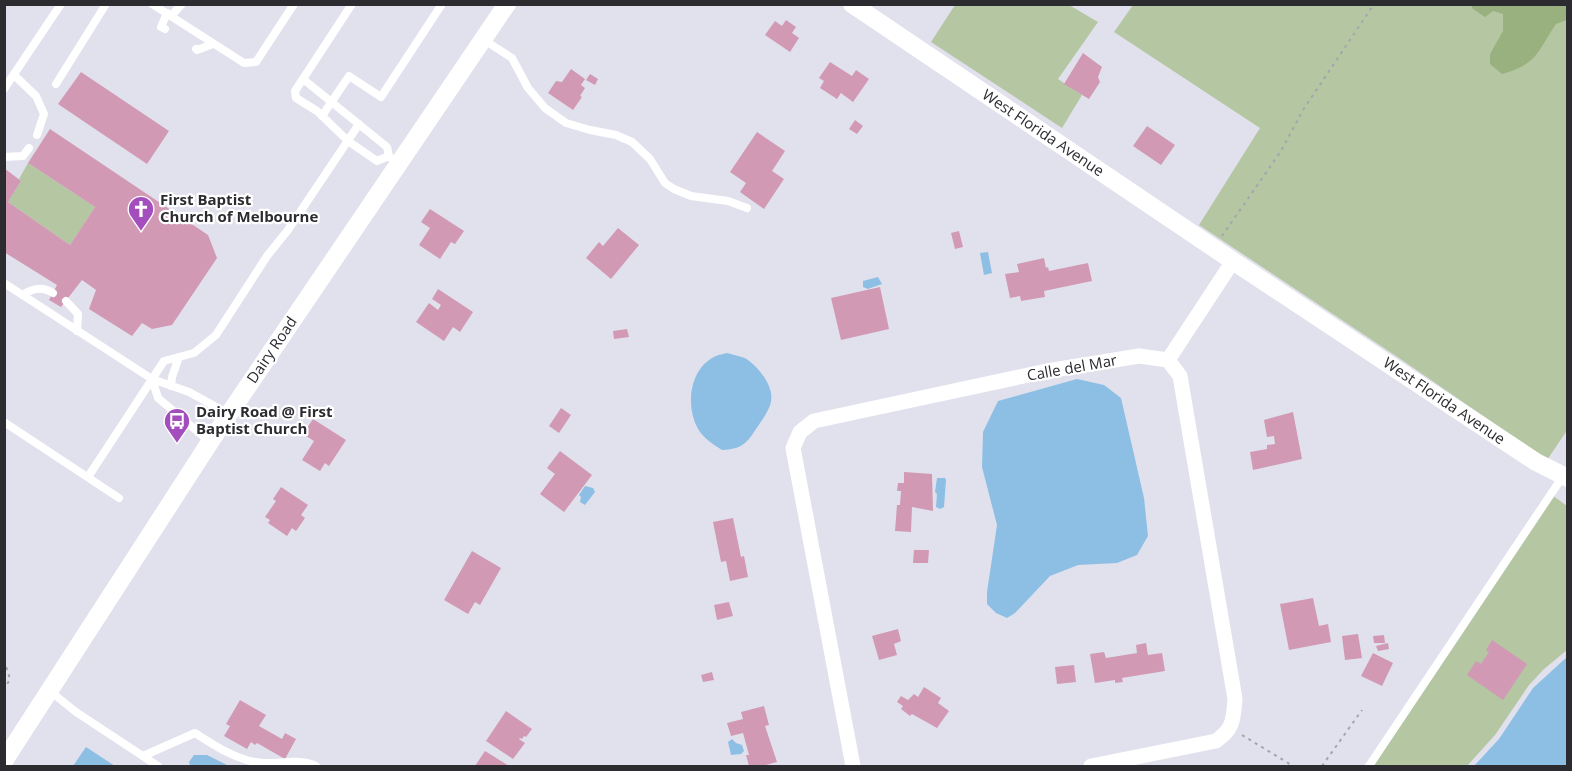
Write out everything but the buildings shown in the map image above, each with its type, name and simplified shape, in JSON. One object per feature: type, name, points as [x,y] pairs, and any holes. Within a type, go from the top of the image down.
[{"type":"street","name":"Dairy Road","points":[[4,761],[393,160],[507,4]]},
{"type":"street","name":"West Florida Avenue","points":[[852,4],[1233,261],[1536,462],[1565,477]]},
{"type":"street","points":[[1090,766],[1216,741],[1226,734],[1233,722],[1235,699],[1180,376],[1168,360],[1233,261]]},
{"type":"street","name":"Calle del Mar","points":[[853,766],[793,448],[800,432],[814,422],[1047,371],[1139,356],[1168,360]]},
{"type":"lane","points":[[4,89],[61,4]]},
{"type":"lane","points":[[57,84],[106,4]]},
{"type":"lane","points":[[152,4],[244,63],[256,62],[294,4]]},
{"type":"lane","points":[[165,29],[161,27],[169,15],[182,4]]},
{"type":"lane","points":[[303,79],[387,147],[393,160],[377,161],[348,141],[322,116],[296,98],[296,91],[303,79],[351,4]]},
{"type":"lane","points":[[322,116],[349,76],[381,97],[442,4]]},
{"type":"lane","points":[[483,39],[512,58],[545,108],[566,123],[616,135],[632,142],[650,159],[665,183],[674,189],[692,196],[728,201],[747,208]]},
{"type":"lane","points":[[196,49],[213,44]]},
{"type":"lane","points":[[14,75],[36,96],[44,114],[38,135]]},
{"type":"lane","points":[[88,477],[164,361],[194,353],[216,335],[267,256],[288,230],[359,124]]},
{"type":"lane","points":[[4,157],[23,156],[29,148]]},
{"type":"lane","points":[[4,284],[152,379],[189,392],[229,414]]},
{"type":"lane","points":[[23,295],[32,289],[46,289],[53,292]]},
{"type":"lane","points":[[66,301],[78,314],[77,331]]},
{"type":"lane","points":[[171,386],[179,357]]},
{"type":"lane","points":[[152,379],[158,398],[210,442]]},
{"type":"lane","points":[[4,422],[119,498]]},
{"type":"lane","points":[[1369,766],[1565,477]]},
{"type":"lane","points":[[50,691],[76,712],[158,766]]},
{"type":"lane","points":[[143,756],[195,733],[232,756],[256,763],[308,762],[316,766]]},
{"type":"path","points":[[1214,248],[1281,151],[1303,110],[1374,4]]},
{"type":"path","points":[[4,660],[10,680],[4,690]]},
{"type":"path","points":[[1322,766],[1362,710]]},
{"type":"path","points":[[1230,728],[1293,766]]},
{"type":"green space","points":[[955,5],[1069,5],[1098,22],[1058,79],[1082,95],[1062,128],[931,42]]},
{"type":"green space","points":[[1133,5],[1567,5],[1568,429],[1547,460],[1199,225],[1260,128],[1114,32]]},
{"type":"green space","points":[[1471,5],[1567,5],[1567,20],[1556,24],[1530,61],[1502,74],[1490,64],[1490,54],[1503,31],[1503,14],[1493,11],[1485,17]]},
{"type":"green space","points":[[28,163],[95,207],[70,245],[8,202],[21,181],[19,179]]},
{"type":"green space","points":[[1552,495],[1567,506],[1567,650],[1529,685],[1495,735],[1467,766],[1371,766]]},
{"type":"water","points":[[988,252],[992,273],[984,275],[980,253]]},
{"type":"water","points":[[878,277],[882,284],[868,289],[863,287],[863,281]]},
{"type":"water","points":[[727,353],[745,358],[760,371],[768,383],[771,401],[766,414],[747,441],[735,448],[722,450],[700,432],[692,413],[691,402],[694,381],[699,371],[714,357]]},
{"type":"water","points":[[1077,379],[1104,385],[1121,398],[1144,498],[1148,536],[1137,555],[1117,563],[1078,565],[1050,576],[1015,613],[1007,618],[996,613],[987,604],[997,525],[982,467],[983,432],[998,401]]},
{"type":"water","points":[[937,478],[946,480],[944,507],[940,509],[936,507]]},
{"type":"water","points":[[585,486],[593,488],[595,492],[585,505],[580,502],[579,495]]},
{"type":"water","points":[[1567,657],[1567,766],[1474,766],[1499,739],[1533,688]]},
{"type":"water","points":[[732,739],[742,745],[744,751],[741,754],[731,755],[728,742]]},
{"type":"water","points":[[86,747],[115,766],[73,766]]},
{"type":"water","points":[[194,755],[207,755],[229,766],[190,766],[189,762]]},
{"type":"place","name":"First Baptist Church of Melbourne","points":[[141,232]]},
{"type":"place","name":"Dairy Road @ First Baptist Church","points":[[177,444]]}]
